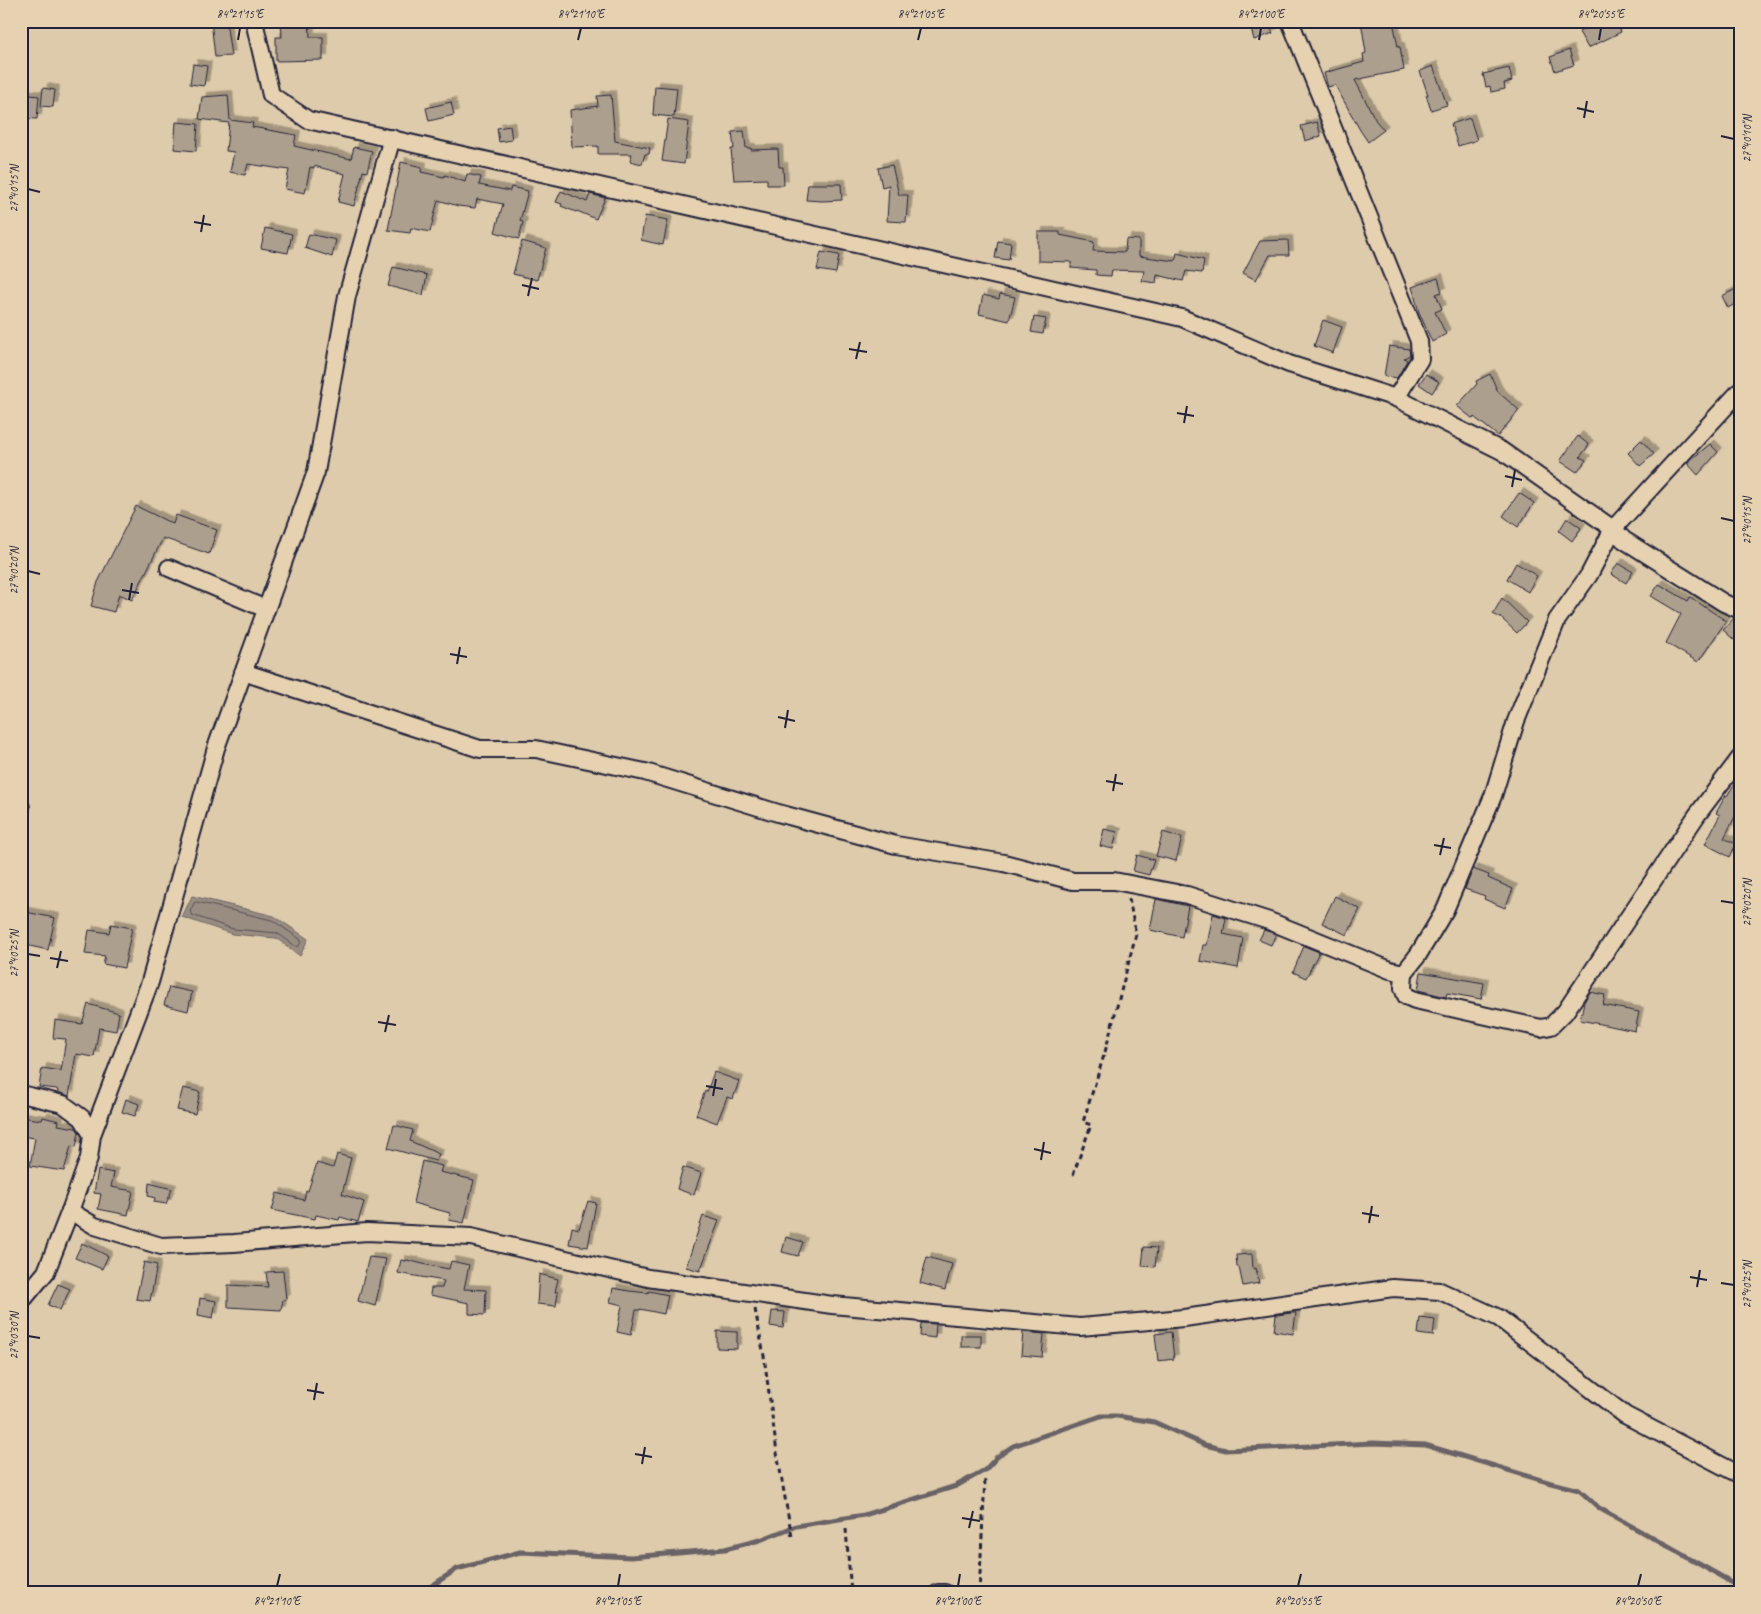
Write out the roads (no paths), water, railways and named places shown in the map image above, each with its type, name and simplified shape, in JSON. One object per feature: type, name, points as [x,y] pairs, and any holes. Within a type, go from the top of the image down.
[{"type":"street","points":[[254,21],[271,95],[308,120],[1182,318],[1289,364],[1396,398],[1502,451],[1613,529],[1624,540],[1724,603],[1740,610]]},
{"type":"street","points":[[1290,21],[1419,341],[1420,358],[1396,398]]},
{"type":"street","points":[[21,1302],[46,1272],[89,1158],[92,1135],[150,982],[216,748],[316,472],[348,296],[392,138]]},
{"type":"street","points":[[1740,391],[1613,529],[1589,575],[1557,620],[1516,721],[1492,796],[1445,910],[1418,955],[1404,973],[1403,988],[1406,996],[1415,1000],[1541,1028],[1551,1026],[1565,1012],[1697,815],[1740,758]]},
{"type":"street","points":[[169,568],[266,609]]},
{"type":"street","points":[[244,672],[480,749],[536,749],[644,772],[778,813],[896,844],[1004,863],[1073,881],[1114,881],[1186,895],[1269,920],[1390,970],[1404,973]]},
{"type":"street","points":[[21,1094],[63,1104],[82,1118],[92,1135]]},
{"type":"street","points":[[70,1211],[95,1226],[161,1246],[234,1243],[367,1232],[470,1237],[648,1278],[832,1305],[1080,1328],[1184,1318],[1393,1288],[1440,1291],[1499,1318],[1625,1415],[1740,1475]]},
{"type":"street","points":[[938,1593],[945,1593]]},
{"type":"water","points":[[192,896],[274,916],[308,939],[300,956],[276,938],[232,934],[182,917]]},
{"type":"waterway","points":[[421,1593],[457,1569],[520,1552],[631,1557],[725,1549],[760,1540],[796,1526],[864,1515],[956,1486],[985,1470],[997,1457],[1013,1446],[1101,1416],[1117,1416],[1154,1422],[1205,1445],[1226,1450],[1373,1443],[1425,1445],[1579,1490],[1599,1508],[1740,1587]]}]
